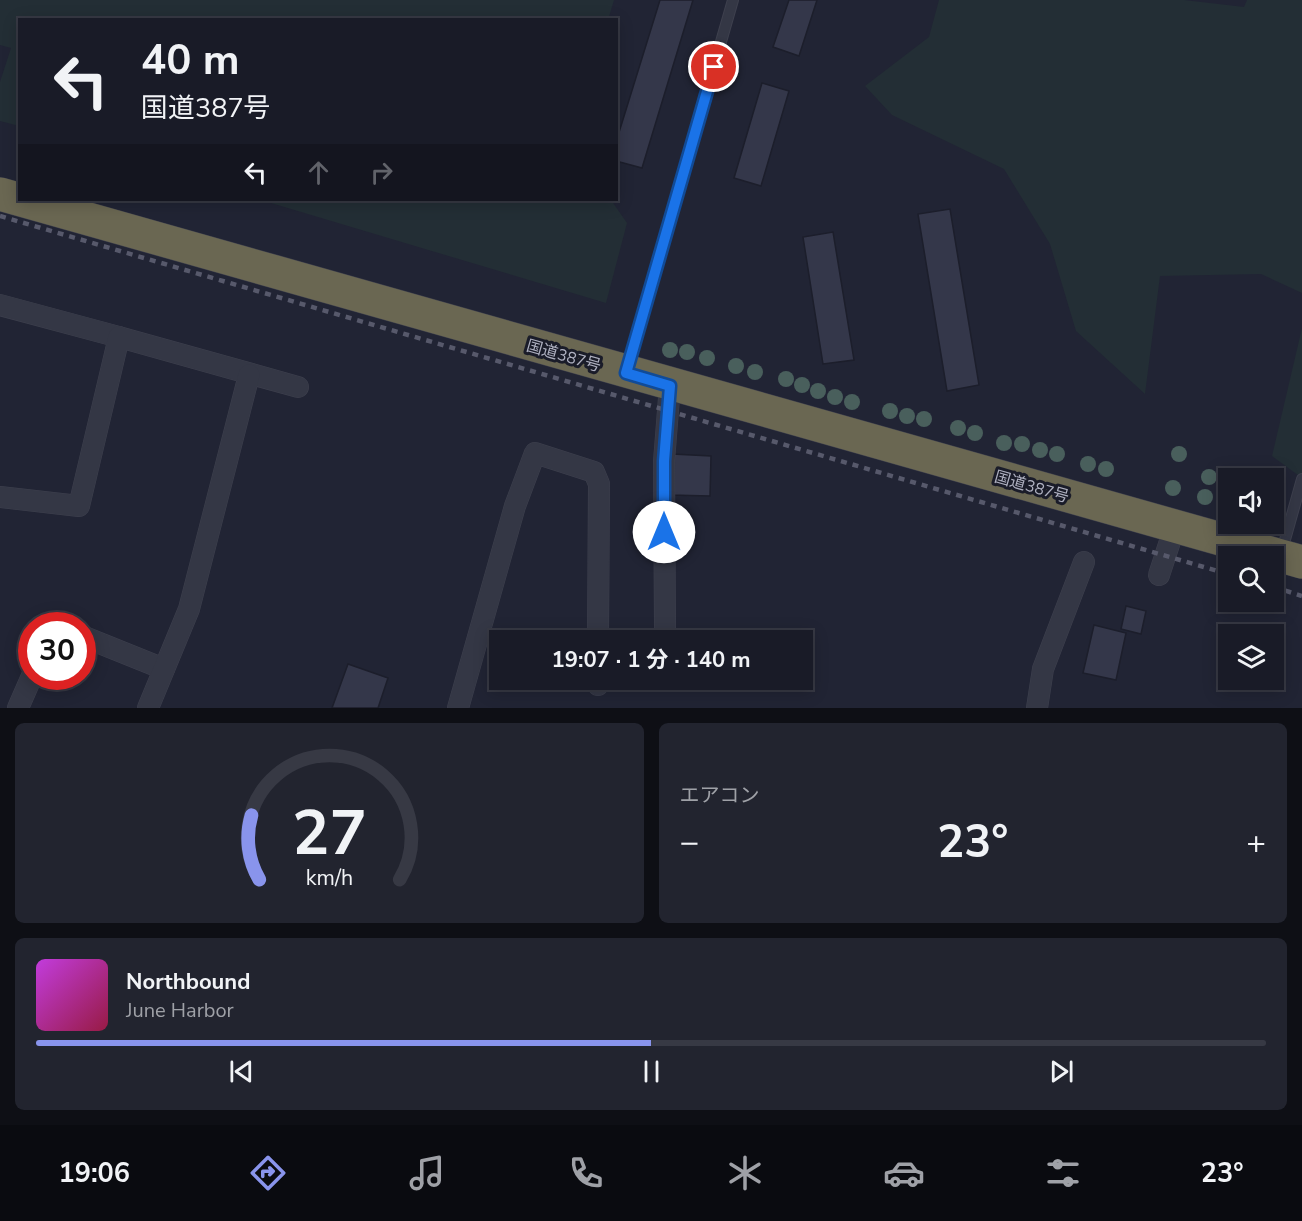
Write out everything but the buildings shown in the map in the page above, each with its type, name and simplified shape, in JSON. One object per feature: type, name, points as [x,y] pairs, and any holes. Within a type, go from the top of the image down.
[{"type":"highway","name":"国道387号","points":[[0,194],[18,199]]},
{"type":"highway","name":"国道387号","points":[[24,201],[670,386],[1291,559]]},
{"type":"street","points":[[0,305],[298,387]]},
{"type":"street","points":[[0,498],[79,506],[119,337]]},
{"type":"street","points":[[148,708],[189,609],[249,375]]},
{"type":"street","points":[[665,627],[664,461],[670,386]]},
{"type":"street","points":[[458,708],[515,506],[535,453],[594,472],[599,484],[598,630]]},
{"type":"street","points":[[1159,575],[1175,526]]},
{"type":"street","points":[[1037,708],[1043,669],[1084,562]]},
{"type":"street","points":[[96,642],[164,669]]},
{"type":"street","points":[[18,708],[26,690]]},
{"type":"lane","points":[[626,373],[733,0]]},
{"type":"lane","points":[[1291,559],[1302,479]]},
{"type":"shaded area","points":[[0,0],[614,0],[609,18],[18,18],[18,126],[0,121],[0,82],[11,48],[0,45]]},
{"type":"shaded area","points":[[939,0],[1184,0],[1244,7],[1247,0],[1302,0],[1302,293],[1261,274],[1160,276],[1145,394],[1076,331],[1050,244],[1004,169],[892,115],[865,86],[929,37]]},
{"type":"shaded area","points":[[264,201],[612,201],[627,223],[606,303]]},
{"type":"shaded area","points":[[1302,328],[1302,478],[1272,456]]},
{"type":"railway","points":[[0,216],[1218,571]]},
{"type":"railway","points":[[1284,590],[1302,596]]},
{"type":"route","points":[[664,532],[664,461],[670,386],[626,373],[714,67]]}]
